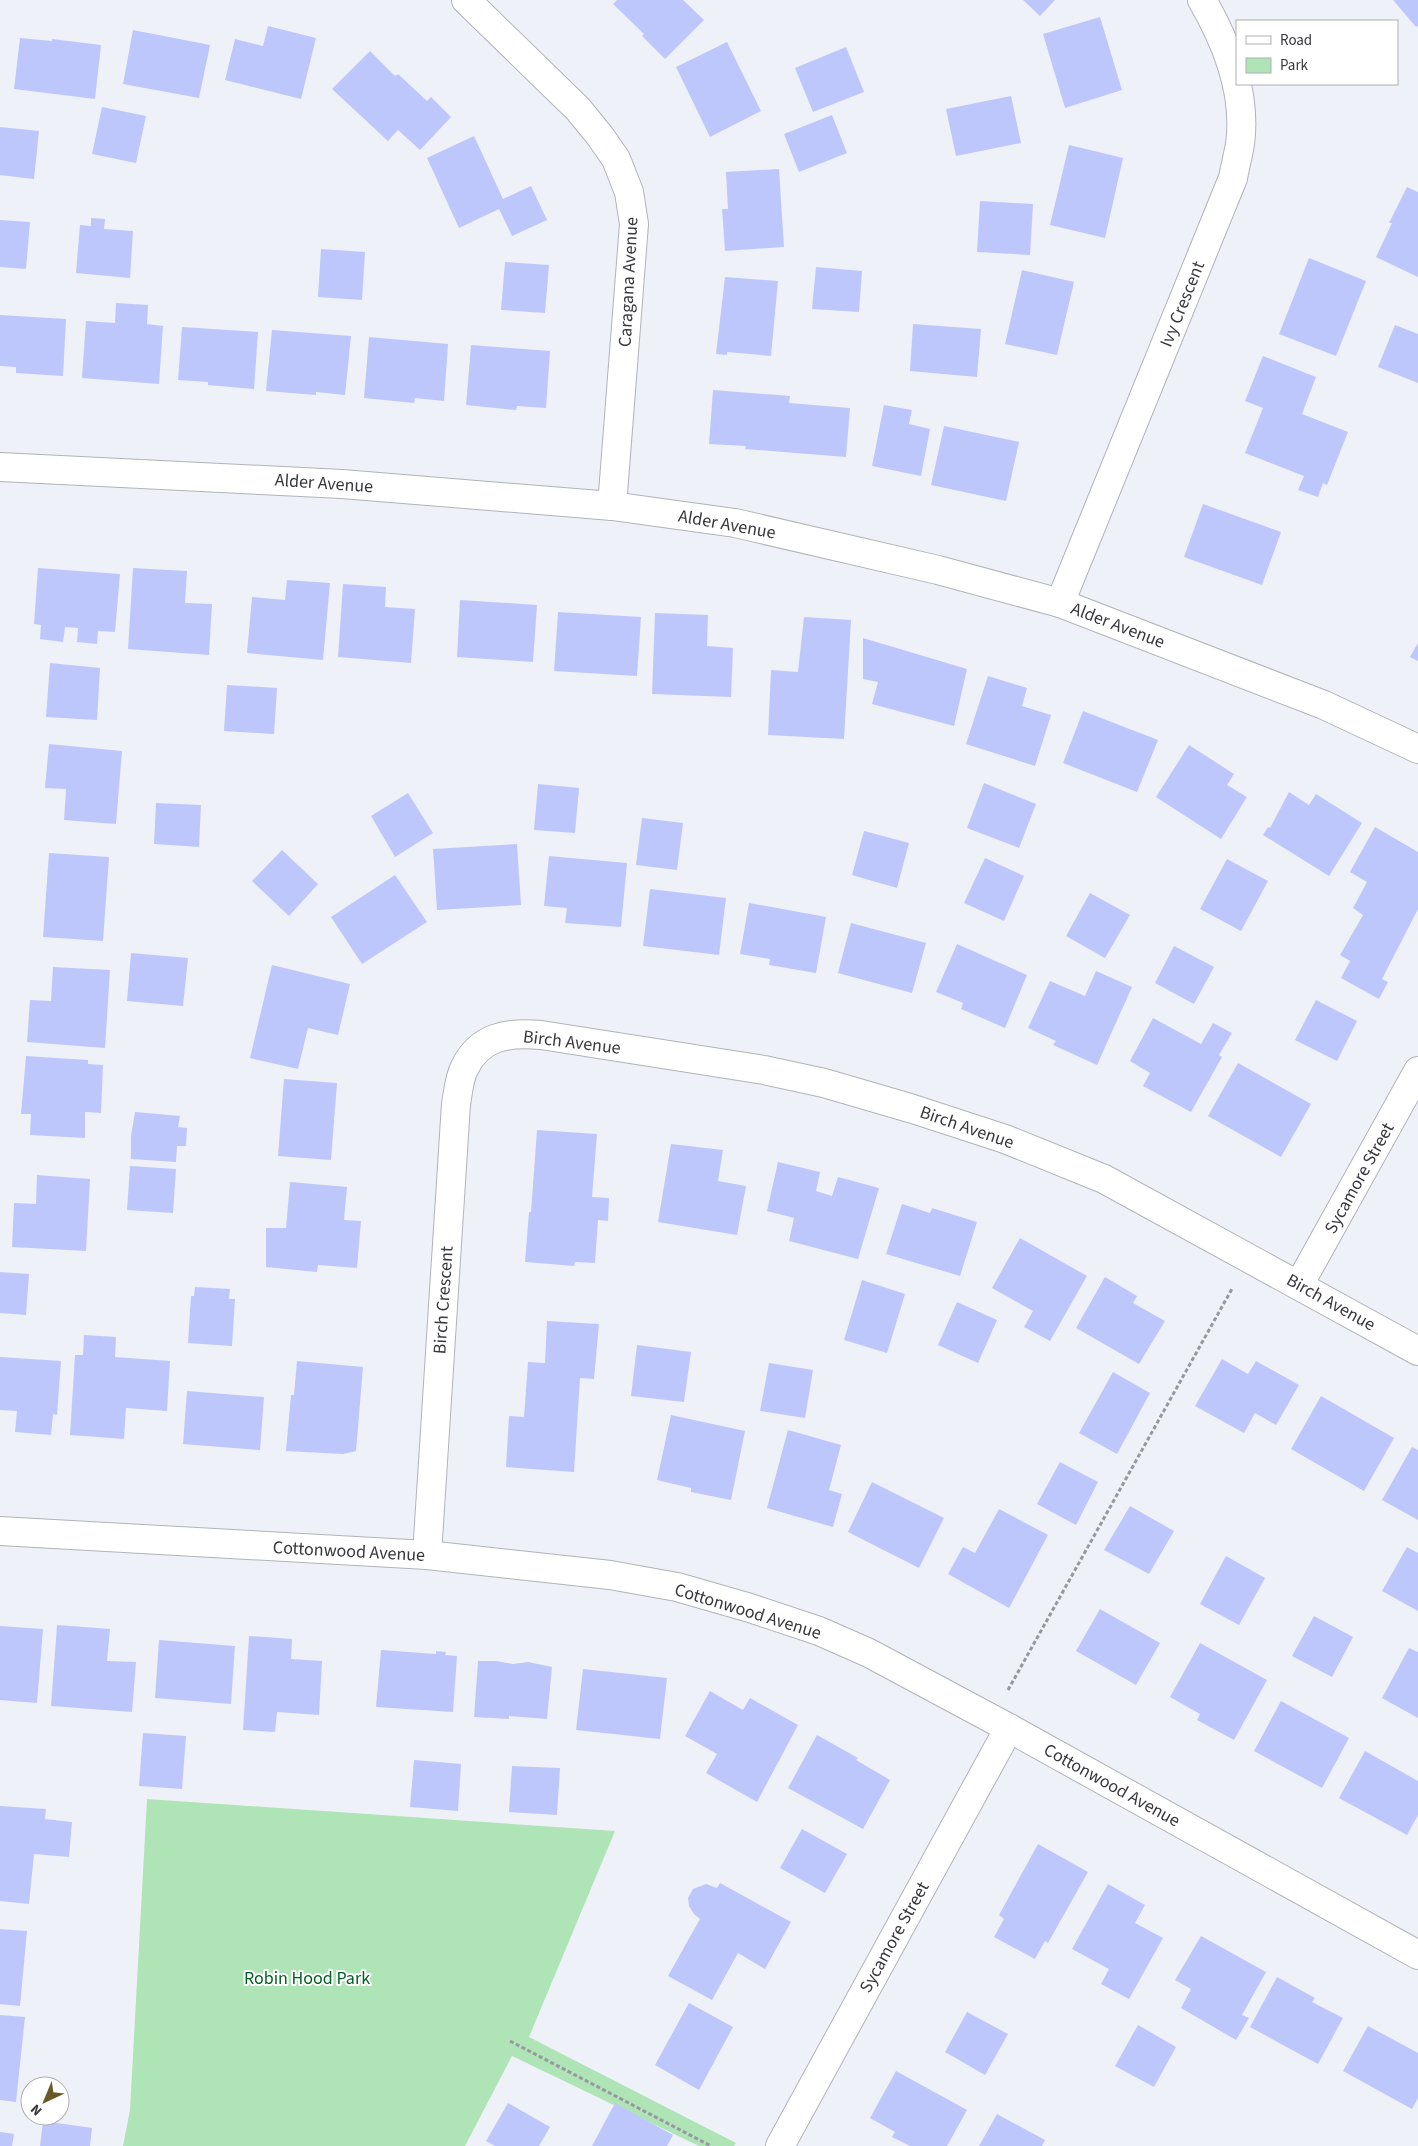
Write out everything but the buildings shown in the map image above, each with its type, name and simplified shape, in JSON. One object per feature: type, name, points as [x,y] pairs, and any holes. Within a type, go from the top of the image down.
[{"type":"street","name":"Caragana Avenue","points":[[466,0],[578,109],[600,136],[616,160],[629,192],[634,224],[612,506]]},
{"type":"street","name":"Ivy Crescent","points":[[1202,0],[1215,22],[1232,60],[1236,82]]},
{"type":"street","name":"Ivy Crescent","points":[[1060,603],[1233,178],[1240,143],[1240,105],[1236,85]]},
{"type":"street","name":"Alder Avenue","points":[[0,467],[342,484],[612,506],[735,523],[938,570],[1060,603],[1324,706],[1418,749]]},
{"type":"street","name":"Birch Avenue","points":[[476,1048],[496,1038],[520,1033],[541,1035],[764,1070],[824,1083],[913,1109],[1006,1139],[1104,1179],[1418,1351]]},
{"type":"street","name":"Birch Crescent","points":[[427,1555],[456,1104],[463,1070],[476,1048]]},
{"type":"street","name":"Sycamore Street","points":[[1299,1285],[1418,1071]]},
{"type":"street","name":"Cottonwood Avenue","points":[[0,1531],[427,1555],[610,1574],[677,1587],[750,1608],[819,1631],[870,1653],[1418,1955]]},
{"type":"street","name":"Sycamore Street","points":[[780,2146],[1000,1723]]},
{"type":"path","points":[[1000,1723],[1250,1258]]},
{"type":"path","points":[[510,2041],[711,2146]]},
{"type":"green space","name":"Robin Hood Park","points":[[147,1799],[615,1831],[529,2037],[736,2143],[734,2146],[699,2146],[512,2056],[465,2146],[123,2146],[130,2110]]}]
